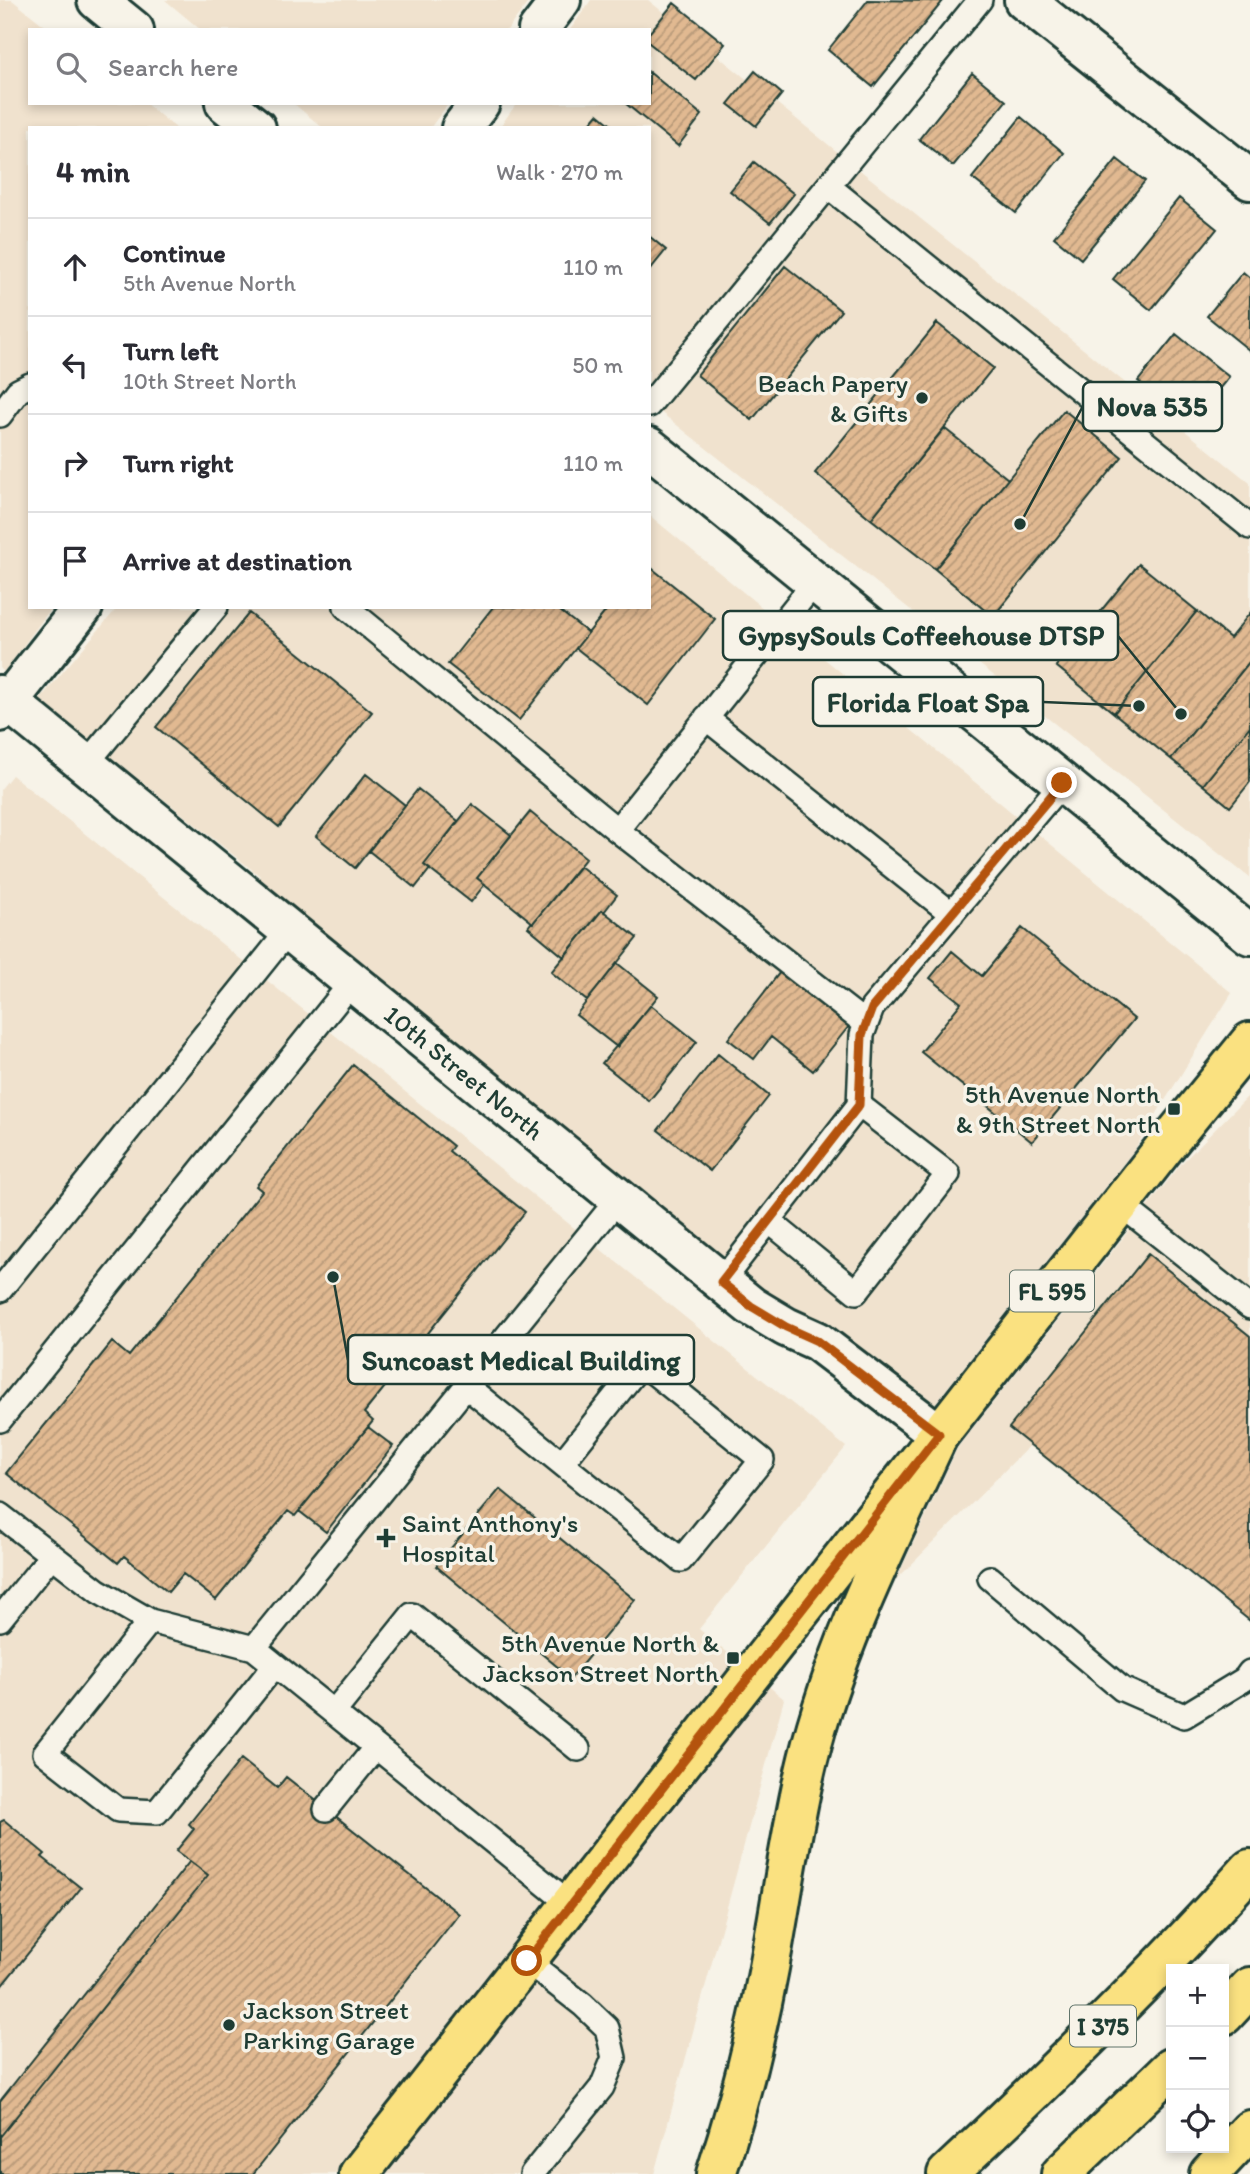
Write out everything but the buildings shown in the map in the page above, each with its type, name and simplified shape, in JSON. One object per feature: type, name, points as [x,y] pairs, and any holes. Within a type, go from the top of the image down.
[{"type":"main road","name":"FL 595","points":[[359,2174],[1250,1042]]},
{"type":"main road","points":[[716,2174],[739,2102],[769,1971],[808,1759],[837,1663],[877,1568],[939,1434]]},
{"type":"main road","name":"I 375","points":[[947,2174],[1103,2026],[1250,1869]]},
{"type":"main road","points":[[1229,2010],[1250,1987]]},
{"type":"main road","points":[[1061,2174],[1166,2073]]},
{"type":"main road","points":[[1209,2174],[1250,2130]]},
{"type":"street","points":[[97,0],[132,28]]},
{"type":"street","points":[[540,28],[561,0]]},
{"type":"street","points":[[1024,0],[1250,180]]},
{"type":"street","points":[[227,105],[254,126]]},
{"type":"street","points":[[463,126],[478,105]]},
{"type":"street","points":[[651,449],[1250,936]]},
{"type":"street","points":[[3,703],[81,609]]},
{"type":"street","name":"10th Street North","points":[[3,703],[86,764],[751,1306],[786,1327],[817,1341],[939,1434]]},
{"type":"lane","points":[[651,403],[980,0]]},
{"type":"lane","points":[[828,186],[1250,527]]},
{"type":"lane","points":[[0,415],[18,391],[28,386]]},
{"type":"lane","points":[[617,830],[815,582]]},
{"type":"lane","points":[[86,764],[214,609]]},
{"type":"lane","points":[[348,609],[617,830],[866,1024]]},
{"type":"lane","points":[[706,718],[951,914]]},
{"type":"lane","points":[[721,1282],[859,1105],[862,1035],[872,1008],[1062,783]]},
{"type":"lane","points":[[0,1290],[289,930]]},
{"type":"lane","points":[[0,1420],[354,981]]},
{"type":"lane","points":[[769,1221],[856,1292],[940,1185],[948,1174],[859,1105]]},
{"type":"lane","points":[[254,1648],[619,1198]]},
{"type":"lane","points":[[1120,1204],[1250,1307]]},
{"type":"lane","points":[[466,1386],[681,1560],[762,1460],[642,1363],[562,1463]]},
{"type":"lane","points":[[0,1515],[98,1591],[150,1621],[254,1648],[570,1903]]},
{"type":"lane","points":[[0,1619],[51,1556]]},
{"type":"lane","points":[[990,1578],[1122,1689],[1184,1716],[1245,1679],[1250,1672]]},
{"type":"lane","points":[[334,1712],[412,1615],[578,1749]]},
{"type":"lane","points":[[150,1621],[45,1753],[118,1810],[157,1812],[275,1664]]},
{"type":"lane","points":[[326,1809],[376,1747]]},
{"type":"lane","points":[[527,1961],[583,2005],[607,2028],[614,2058],[602,2087],[532,2174]]},
{"type":"shaded area","points":[[0,0],[12,0],[47,28],[28,28],[28,105],[147,105],[174,126],[28,126],[28,609],[51,609],[4,672],[0,668]]},
{"type":"shaded area","points":[[165,0],[530,0],[509,28],[199,28]]},
{"type":"shaded area","points":[[591,0],[648,0],[1250,483],[1250,878],[651,405],[651,126],[500,126],[516,105],[651,105],[651,28],[571,28]]},
{"type":"shaded area","points":[[295,105],[447,105],[432,126],[321,126]]},
{"type":"shaded area","points":[[651,517],[1232,993],[1134,1150],[934,1405],[829,1325],[762,1289],[258,878],[260,876],[39,700],[116,609],[651,609]]},
{"type":"shaded area","name":"Saint Anthony's Hospital","points":[[12,775],[846,1447],[699,1629],[784,1699],[654,2174],[0,2174],[0,790]]},
{"type":"shaded area","points":[[1250,1094],[1250,1617],[1036,1439],[896,1580],[958,1447],[1182,1163]]},
{"type":"place","name":"Beach Papery & Gifts","points":[[922,398]]},
{"type":"place","name":"Nova 535","points":[[1020,524]]},
{"type":"place","name":"Florida Float Spa","points":[[1139,706]]},
{"type":"place","name":"GypsySouls Coffeehouse DTSP","points":[[1181,714]]},
{"type":"place","name":"5th Avenue North & 9th Street North","points":[[1174,1109]]},
{"type":"place","name":"Suncoast Medical Building","points":[[333,1277]]},
{"type":"place","name":"Saint Anthony's Hospital","points":[[386,1538]]},
{"type":"place","name":"5th Avenue North & Jackson Street North","points":[[733,1658]]},
{"type":"place","name":"Jackson Street Parking Garage","points":[[229,2025]]},
{"type":"route","points":[[527,1961],[939,1434],[817,1341],[786,1327],[751,1306],[721,1282],[859,1105],[862,1035],[872,1008],[1062,783]]}]
